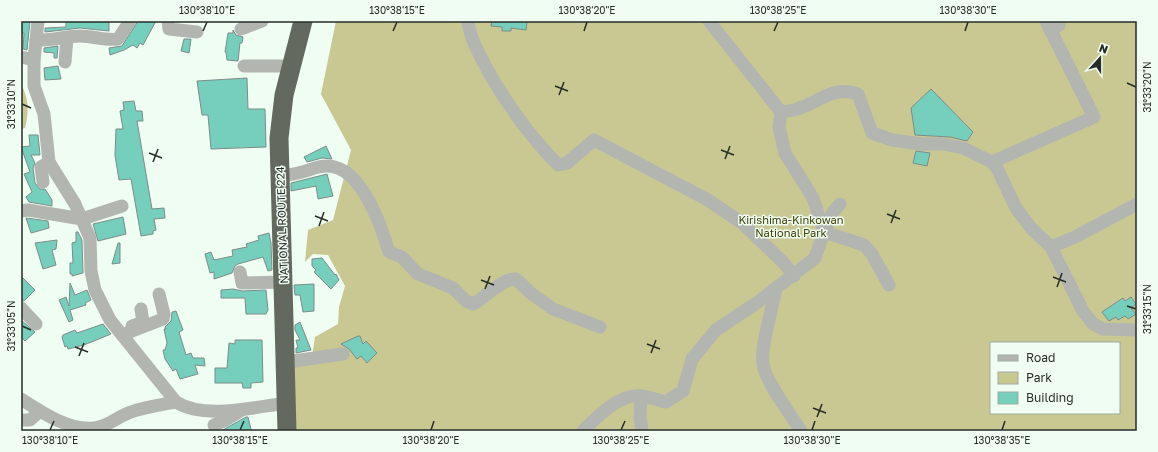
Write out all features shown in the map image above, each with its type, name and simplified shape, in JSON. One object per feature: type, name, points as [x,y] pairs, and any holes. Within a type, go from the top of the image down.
[{"type":"highway","name":"NATIONAL ROUTE 224","points":[[287,431],[279,138],[281,110],[303,21]]},
{"type":"street","points":[[38,21],[36,40],[27,59],[34,86],[44,114],[49,162],[82,219],[90,238],[91,271],[95,290],[110,320],[176,402],[186,408],[202,411],[244,409],[287,404]]},
{"type":"street","points":[[36,40],[78,36],[97,37],[111,40],[118,39],[130,21]]},
{"type":"street","points":[[168,21],[169,29],[197,32]]},
{"type":"street","points":[[241,29],[262,21]]},
{"type":"street","points":[[295,21],[298,40]]},
{"type":"street","points":[[468,21],[470,34],[505,100],[541,148],[558,165],[567,163],[594,140],[708,200],[742,223],[784,263],[794,276]]},
{"type":"street","points":[[709,21],[781,112],[779,127],[785,153],[813,198],[824,232]]},
{"type":"street","points":[[992,162],[1094,117],[1052,24]]},
{"type":"street","points":[[66,62],[67,38]]},
{"type":"street","points":[[244,66],[291,66]]},
{"type":"street","points":[[781,112],[798,109],[823,96],[850,91],[858,94],[872,133],[892,140],[922,144],[943,144],[956,147],[992,162],[997,168],[1016,208],[1031,228],[1051,247],[1083,311],[1092,324],[1103,329],[1137,330]]},
{"type":"street","points":[[43,182],[41,167],[49,162]]},
{"type":"street","points":[[281,176],[303,172],[317,167],[327,166],[337,168],[362,189],[373,205],[389,252],[402,257],[418,274],[453,288],[466,301],[473,304],[479,301],[485,294],[496,290],[502,283],[508,280],[516,279],[532,294],[554,309],[600,327]]},
{"type":"street","points":[[583,431],[600,414],[628,396],[641,396],[666,402],[684,391],[692,358],[716,330],[794,276],[815,258],[833,212],[840,204]]},
{"type":"street","points":[[1051,247],[1076,237],[1137,204]]},
{"type":"street","points":[[21,212],[28,210],[82,219],[122,206]]},
{"type":"street","points":[[824,232],[864,245],[872,254],[889,286]]},
{"type":"street","points":[[240,272],[242,283],[284,282]]},
{"type":"street","points":[[776,288],[763,351],[762,365],[776,392],[802,431]]},
{"type":"street","points":[[120,333],[162,319],[164,314],[159,294]]},
{"type":"street","points":[[21,308],[36,324]]},
{"type":"street","points":[[120,333],[143,322],[141,309]]},
{"type":"street","points":[[286,362],[343,354]]},
{"type":"street","points":[[641,396],[640,417],[642,431]]},
{"type":"street","points":[[21,399],[40,411],[77,427],[94,428],[109,424],[130,412],[176,402]]},
{"type":"street","points":[[214,425],[230,418],[244,409]]},
{"type":"street","points":[[21,420],[30,420],[40,411]]},
{"type":"green space","name":"Kirishima-Kinkowan National Park","points":[[336,21],[1137,21],[1137,431],[296,431],[294,366],[311,363],[315,337],[338,324],[339,307],[345,286],[328,255],[313,254],[305,262],[308,230],[333,220],[351,150],[321,94]]},
{"type":"green space","points":[[21,84],[26,95],[28,111],[25,128],[21,129]]},
{"type":"building","points":[[21,21],[30,21],[27,50],[23,49],[24,33],[21,33]]},
{"type":"building","points":[[66,21],[109,21],[109,31],[80,28],[45,32],[45,28],[66,27]]},
{"type":"building","points":[[138,21],[156,21],[143,45],[140,43],[137,48],[133,45],[110,55],[109,48],[122,46]]},
{"type":"building","points":[[492,21],[527,21],[526,30],[511,28],[511,31],[502,31],[502,27],[491,26]]},
{"type":"building","points":[[233,30],[236,35],[243,37],[242,43],[240,43],[238,61],[227,60],[225,52],[228,33],[233,33]]},
{"type":"building","points":[[184,39],[191,39],[189,53],[181,51]]},
{"type":"building","points":[[58,46],[57,58],[54,58],[54,53],[44,52],[44,48]]},
{"type":"building","points":[[58,66],[61,79],[45,80],[44,68]]},
{"type":"building","points":[[247,78],[248,109],[265,109],[266,147],[211,149],[208,115],[202,115],[197,81]]},
{"type":"building","points":[[931,89],[973,132],[967,141],[950,137],[915,135],[911,108]]},
{"type":"building","points":[[134,101],[136,111],[142,111],[143,121],[137,121],[152,209],[164,208],[165,218],[154,219],[156,230],[153,231],[153,234],[141,236],[131,179],[119,180],[115,155],[116,129],[123,129],[120,111],[124,110],[123,102]]},
{"type":"building","points":[[29,135],[38,135],[40,155],[31,155],[35,163],[33,168],[35,183],[40,189],[45,189],[52,200],[52,206],[29,202],[26,197],[32,192],[24,174],[30,172],[21,147],[30,146]]},
{"type":"building","points":[[326,146],[332,159],[322,158],[307,162],[304,157]]},
{"type":"building","points":[[916,151],[930,153],[927,166],[913,163]]},
{"type":"building","points":[[327,174],[333,196],[318,199],[316,186],[291,191],[291,183]]},
{"type":"building","points":[[123,217],[126,234],[98,241],[93,224]]},
{"type":"building","points":[[26,218],[48,221],[49,228],[31,233]]},
{"type":"building","points":[[76,232],[78,232],[82,240],[83,273],[72,276],[72,274],[70,274],[70,263],[73,263],[72,243],[76,242]]},
{"type":"building","points":[[269,233],[272,270],[268,271],[263,257],[238,264],[235,266],[232,273],[214,279],[214,272],[210,273],[205,254],[211,252],[214,260],[233,256],[232,250],[247,247],[246,244],[259,240],[258,236]]},
{"type":"building","points":[[57,240],[56,249],[52,250],[56,265],[43,269],[35,243]]},
{"type":"building","points":[[118,243],[120,243],[120,263],[112,264]]},
{"type":"building","points":[[322,258],[335,275],[336,274],[339,280],[331,289],[314,272],[316,270],[312,266],[312,259]]},
{"type":"building","points":[[21,276],[35,290],[24,301],[21,300]]},
{"type":"building","points":[[70,283],[75,295],[87,290],[91,300],[85,303],[86,305],[70,310],[73,320],[69,322],[59,300],[66,297],[69,306]]},
{"type":"building","points":[[314,284],[314,311],[303,312],[300,295],[295,295],[294,285]]},
{"type":"building","points":[[233,289],[242,291],[266,290],[268,310],[266,314],[246,314],[245,298],[221,298],[221,290]]},
{"type":"building","points":[[1131,297],[1136,304],[1131,308],[1136,314],[1128,319],[1125,316],[1118,320],[1116,317],[1109,321],[1102,312],[1123,298],[1125,301]]},
{"type":"building","points":[[176,311],[183,330],[179,332],[186,355],[191,353],[193,358],[204,358],[205,366],[195,365],[198,374],[180,379],[176,369],[173,371],[165,359],[163,350],[165,350],[167,343],[164,329],[166,329],[165,327],[171,321],[172,312]]},
{"type":"building","points":[[21,320],[35,332],[25,341],[21,337]]},
{"type":"building","points":[[300,322],[311,350],[296,353],[296,348],[298,348],[296,340],[300,340],[295,330],[295,325]]},
{"type":"building","points":[[103,324],[111,334],[84,345],[68,349],[67,346],[65,347],[62,337],[63,335],[75,330],[77,333]]},
{"type":"building","points":[[360,336],[363,344],[366,341],[377,353],[367,363],[361,356],[357,359],[349,349],[341,344]]},
{"type":"building","points":[[235,340],[262,340],[263,382],[251,383],[251,388],[243,388],[242,383],[215,383],[215,368],[227,368],[229,343],[235,344]]},
{"type":"building","points":[[248,417],[251,429],[250,431],[221,431]]}]
